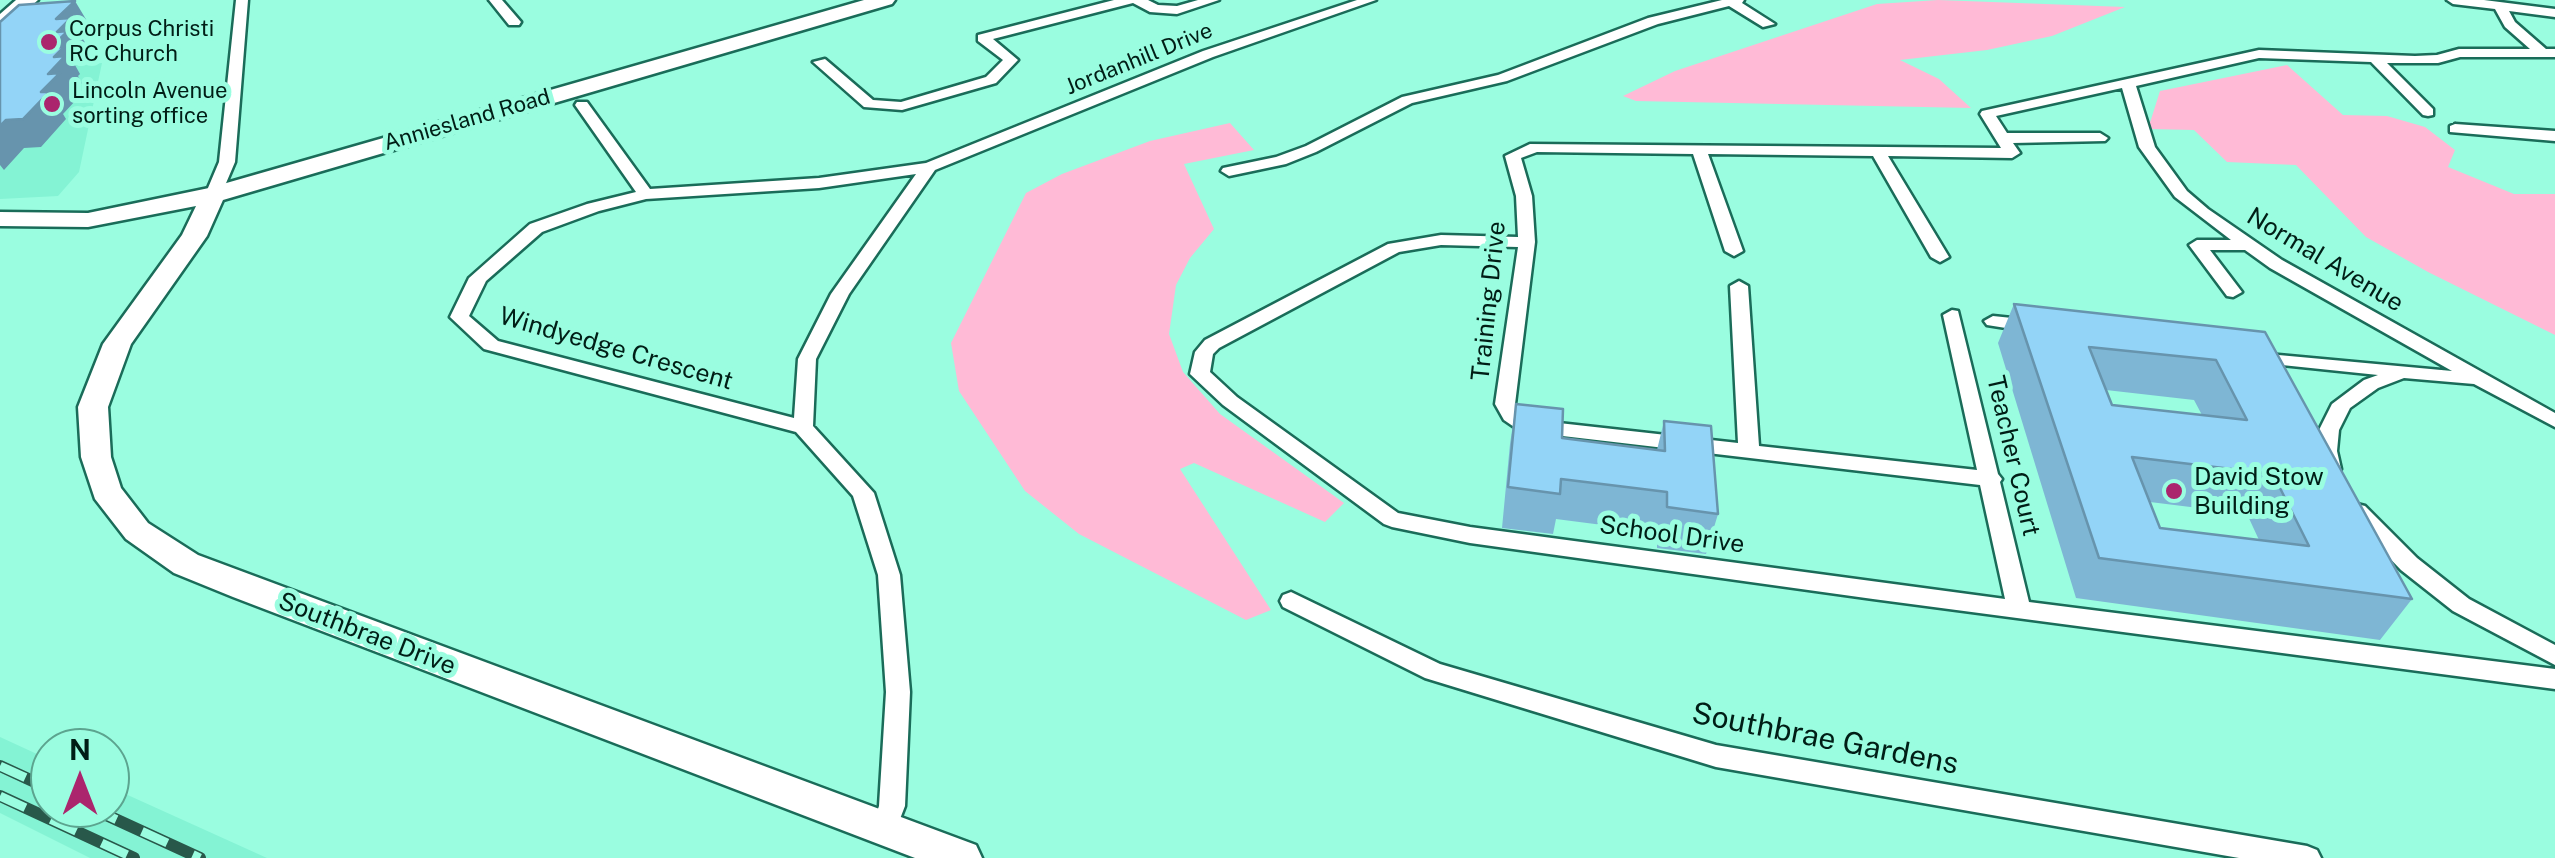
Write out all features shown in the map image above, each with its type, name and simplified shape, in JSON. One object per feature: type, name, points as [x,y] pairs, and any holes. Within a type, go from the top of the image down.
[{"type":"street","points":[[0,24],[28,0]]},
{"type":"street","points":[[217,187],[227,162],[242,0]]},
{"type":"street","points":[[495,0],[514,22]]},
{"type":"street","name":"Anniesland Road","points":[[217,187],[850,0]]},
{"type":"street","name":"Anniesland Road","points":[[0,219],[88,220],[886,0]]},
{"type":"street","points":[[820,62],[869,104],[902,106],[991,80],[1012,60],[983,38],[1129,0]]},
{"type":"street","points":[[1138,0],[1154,8],[1177,10],[1213,0]]},
{"type":"street","name":"Jordanhill Drive","points":[[929,168],[1208,54],[1370,0]]},
{"type":"street","points":[[2453,0],[2555,13]]},
{"type":"street","points":[[1229,171],[1280,161],[1408,100],[1502,78],[1653,20],[1735,1],[1768,24]]},
{"type":"street","points":[[2500,9],[2510,24],[2550,54]]},
{"type":"street","points":[[2100,138],[2003,138],[1988,114],[2260,54],[2415,60],[2478,52],[2550,54]]},
{"type":"street","points":[[2374,58],[2428,112]]},
{"type":"street","name":"Normal Avenue","points":[[2128,84],[2147,147],[2180,194],[2276,264],[2555,421]]},
{"type":"street","points":[[582,105],[646,194]]},
{"type":"street","points":[[2455,128],[2555,136]]},
{"type":"street","name":"Training Drive","points":[[1992,480],[1527,426],[1512,416],[1506,404],[1527,242],[1524,196],[1513,156],[1534,147],[2012,153],[2003,138]]},
{"type":"street","points":[[1699,150],[1734,252]]},
{"type":"street","points":[[1876,150],[1940,258]]},
{"type":"street","points":[[1280,161],[1294,177]]},
{"type":"street","points":[[884,828],[892,806],[898,692],[890,575],[863,493],[804,427],[807,359],[840,294],[929,168]]},
{"type":"street","name":"Windyedge Crescent","points":[[804,427],[490,345],[459,316],[478,278],[536,228],[593,206],[646,194],[819,183],[929,168]]},
{"type":"street","name":"Southbrae Drive","points":[[217,187],[194,236],[116,344],[93,407],[96,457],[106,491],[137,531],[186,564],[245,588],[962,858]]},
{"type":"street","name":"School Drive","points":[[1527,242],[1441,240],[1394,248],[1212,344],[1204,352],[1200,374],[1230,401],[1392,518],[1470,535],[2555,679]]},
{"type":"street","points":[[2234,292],[2197,244],[2249,244]]},
{"type":"street","points":[[1739,286],[1748,452]]},
{"type":"street","name":"Teacher Court","points":[[1952,315],[2019,610]]},
{"type":"street","points":[[1993,321],[2052,329]]},
{"type":"street","points":[[2226,352],[2480,380]]},
{"type":"street","points":[[2407,372],[2371,384],[2342,404],[2329,430],[2327,451],[2333,475],[2347,499],[2409,564],[2460,605],[2555,656]]},
{"type":"street","name":"Southbrae Gardens","points":[[1291,601],[1433,670],[1716,756],[2308,858]]},
{"type":"shaded area","points":[[1938,0],[2125,7],[2052,36],[1987,50],[1900,60],[1939,79],[1971,108],[1636,101],[1623,96],[1675,71],[1877,4]]},
{"type":"shaded area","points":[[102,63],[79,172],[58,196],[0,199],[0,71]]},
{"type":"shaded area","points":[[2287,65],[2343,115],[2387,116],[2425,127],[2455,150],[2448,167],[2514,194],[2555,194],[2555,335],[2366,237],[2296,165],[2227,162],[2194,130],[2148,129],[2160,91]]},
{"type":"shaded area","points":[[1230,123],[1254,150],[1184,164],[1214,229],[1190,258],[1176,285],[1169,334],[1183,372],[1220,414],[1344,503],[1325,522],[1194,463],[1180,469],[1271,610],[1246,620],[1079,534],[1025,491],[959,391],[951,343],[1026,193],[1062,174],[1150,141]]},
{"type":"shaded area","points":[[0,737],[30,751],[30,828],[0,813]]},
{"type":"shaded area","points":[[130,796],[267,858],[90,858],[30,828],[130,828]]},
{"type":"building","points":[[75,1],[56,19],[71,18],[57,32],[68,31],[50,48],[64,47],[54,57],[65,56],[48,74],[60,73],[41,92],[49,92],[23,119],[6,120],[0,126],[0,22],[19,5]]},
{"type":"building","points":[[2014,304],[2265,332],[2412,599],[2099,558]],"holes":[[[2089,347],[2216,360],[2247,420],[2112,405]],[[2132,457],[2273,474],[2309,546],[2160,528]]]},
{"type":"building","points":[[1516,404],[1563,409],[1562,438],[1665,451],[1664,421],[1711,426],[1718,514],[1667,507],[1667,492],[1561,479],[1560,494],[1508,487]]},
{"type":"railway","points":[[0,766],[30,780]]},
{"type":"railway","points":[[0,796],[134,858]]},
{"type":"railway","points":[[130,826],[200,858]]},
{"type":"place","name":"Corpus Christi RC Church","points":[[49,42]]},
{"type":"place","name":"Lincoln Avenue sorting office","points":[[52,104]]},
{"type":"place","name":"David Stow Building","points":[[2174,491]]}]
